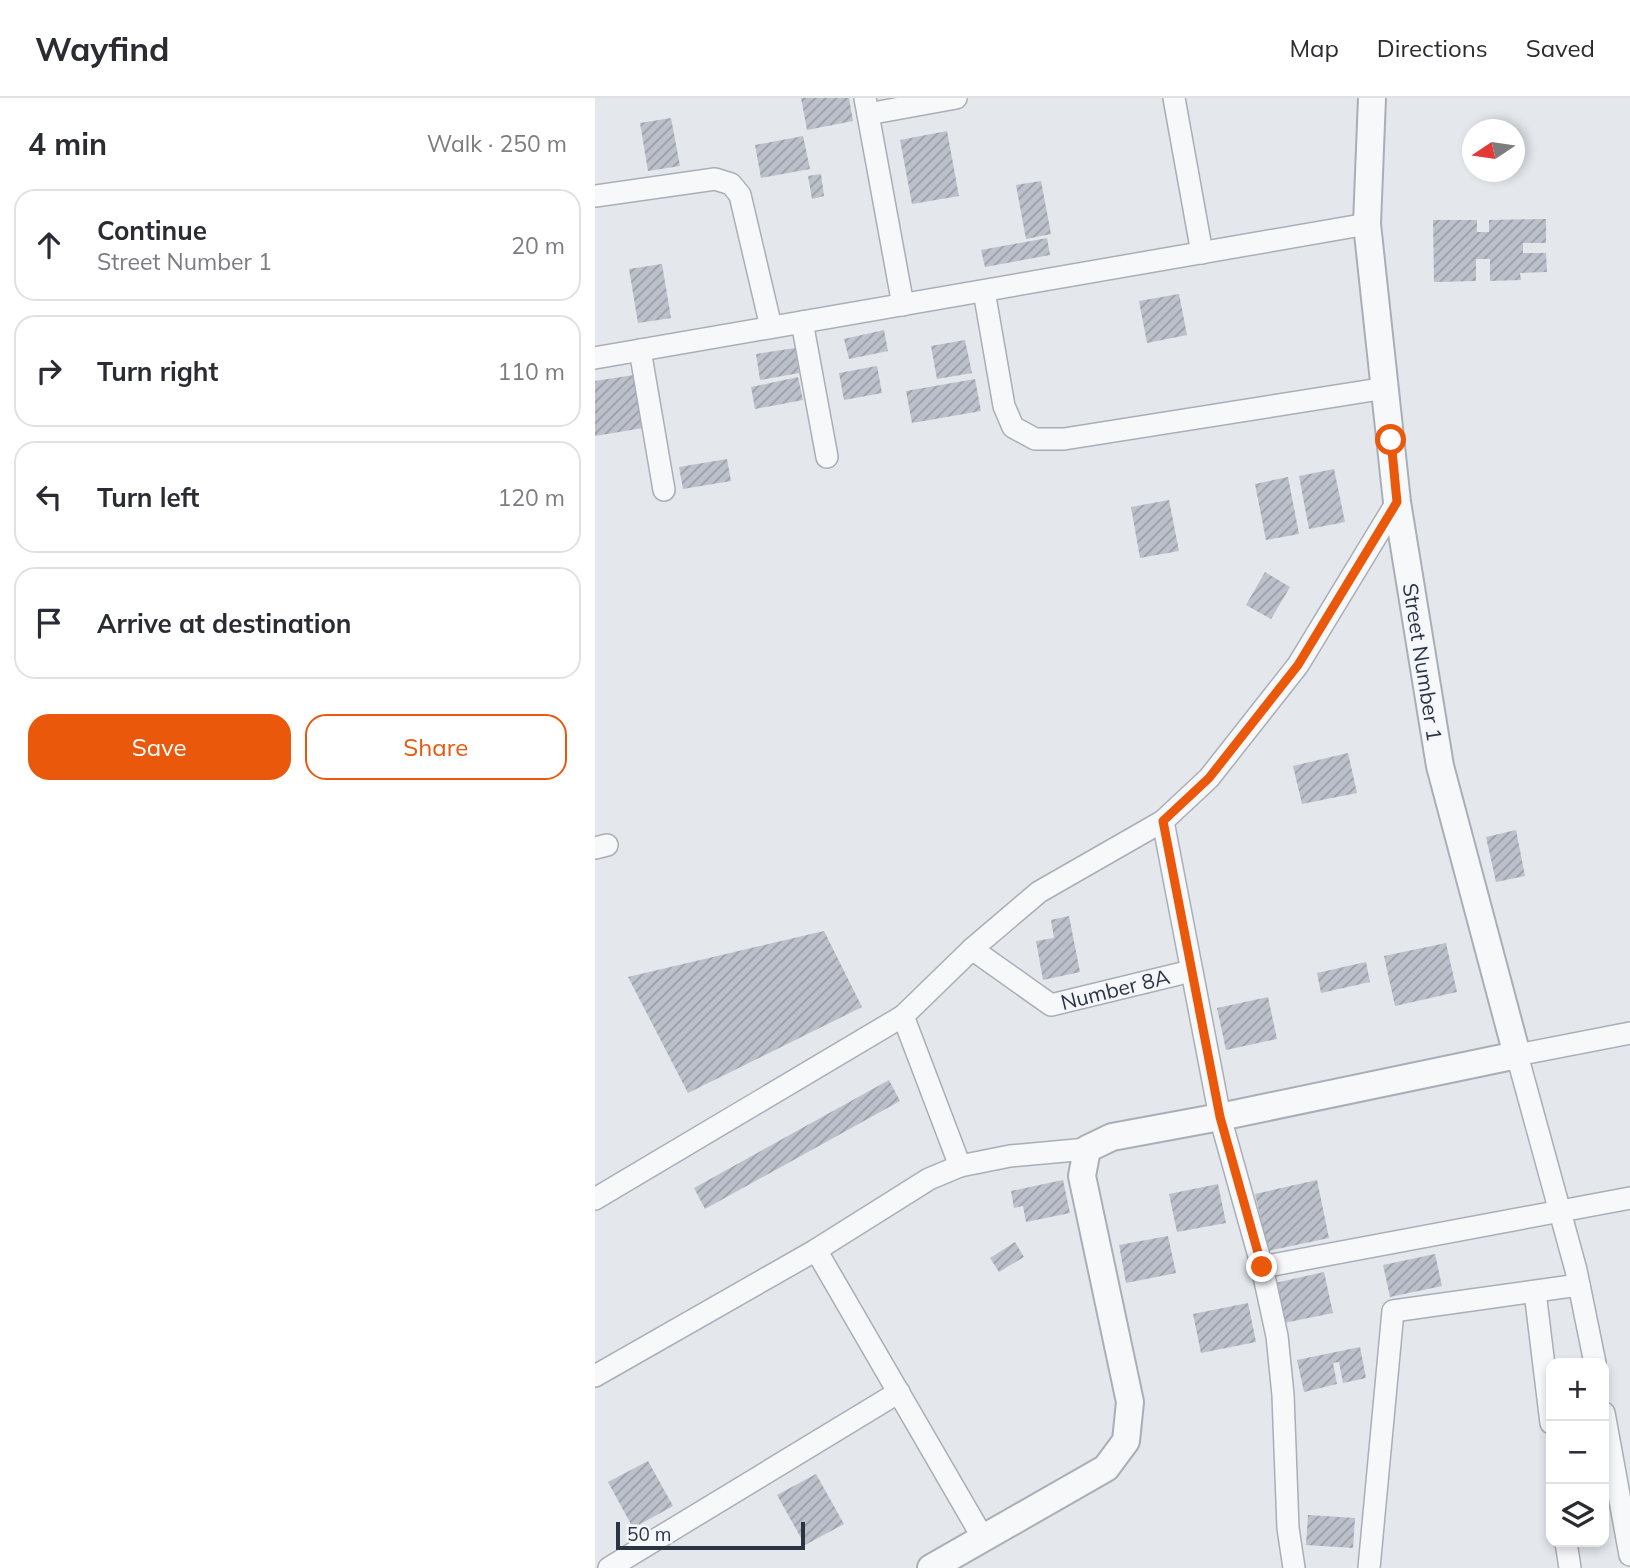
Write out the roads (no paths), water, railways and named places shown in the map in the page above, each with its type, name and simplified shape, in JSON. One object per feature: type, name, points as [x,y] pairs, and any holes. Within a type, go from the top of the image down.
[{"type":"street","points":[[903,305],[867,106],[956,98]]},
{"type":"street","points":[[1174,98],[1202,253]]},
{"type":"street","name":"Street Number 1","points":[[1372,98],[1367,225],[1397,502],[1440,766],[1561,1212],[1594,1358]]},
{"type":"street","points":[[595,196],[715,179],[731,184],[740,195],[771,327]]},
{"type":"street","points":[[595,358],[1367,225]]},
{"type":"street","points":[[984,291],[1004,406],[1013,427],[1035,439],[1065,439],[1386,388]]},
{"type":"street","points":[[802,322],[827,457]]},
{"type":"street","points":[[640,350],[664,490]]},
{"type":"street","points":[[595,1199],[904,1016],[972,949],[1039,892],[1163,821],[1209,778],[1298,665],[1397,502]]},
{"type":"street","points":[[1163,821],[1220,1117],[1262,1267],[1277,1336],[1283,1395],[1288,1528],[1294,1568]]},
{"type":"street","name":"Number 8A","points":[[972,949],[1051,1005],[1192,971]]},
{"type":"street","points":[[904,1016],[960,1166]]},
{"type":"street","points":[[595,1376],[816,1251],[929,1179],[960,1166],[1010,1156],[1087,1149],[1112,1137],[1630,1033]]},
{"type":"street","points":[[931,1568],[1106,1468],[1126,1441],[1130,1402],[1082,1176],[1087,1149]]},
{"type":"street","points":[[1262,1267],[1630,1198]]},
{"type":"street","points":[[816,1251],[983,1538]]},
{"type":"street","points":[[1369,1568],[1393,1311],[1579,1285]]},
{"type":"street","points":[[1535,1292],[1551,1421]]},
{"type":"street","points":[[609,1568],[899,1392]]},
{"type":"street","points":[[1605,1421],[1630,1556]]},
{"type":"street","points":[[1567,1547],[1570,1568]]}]
